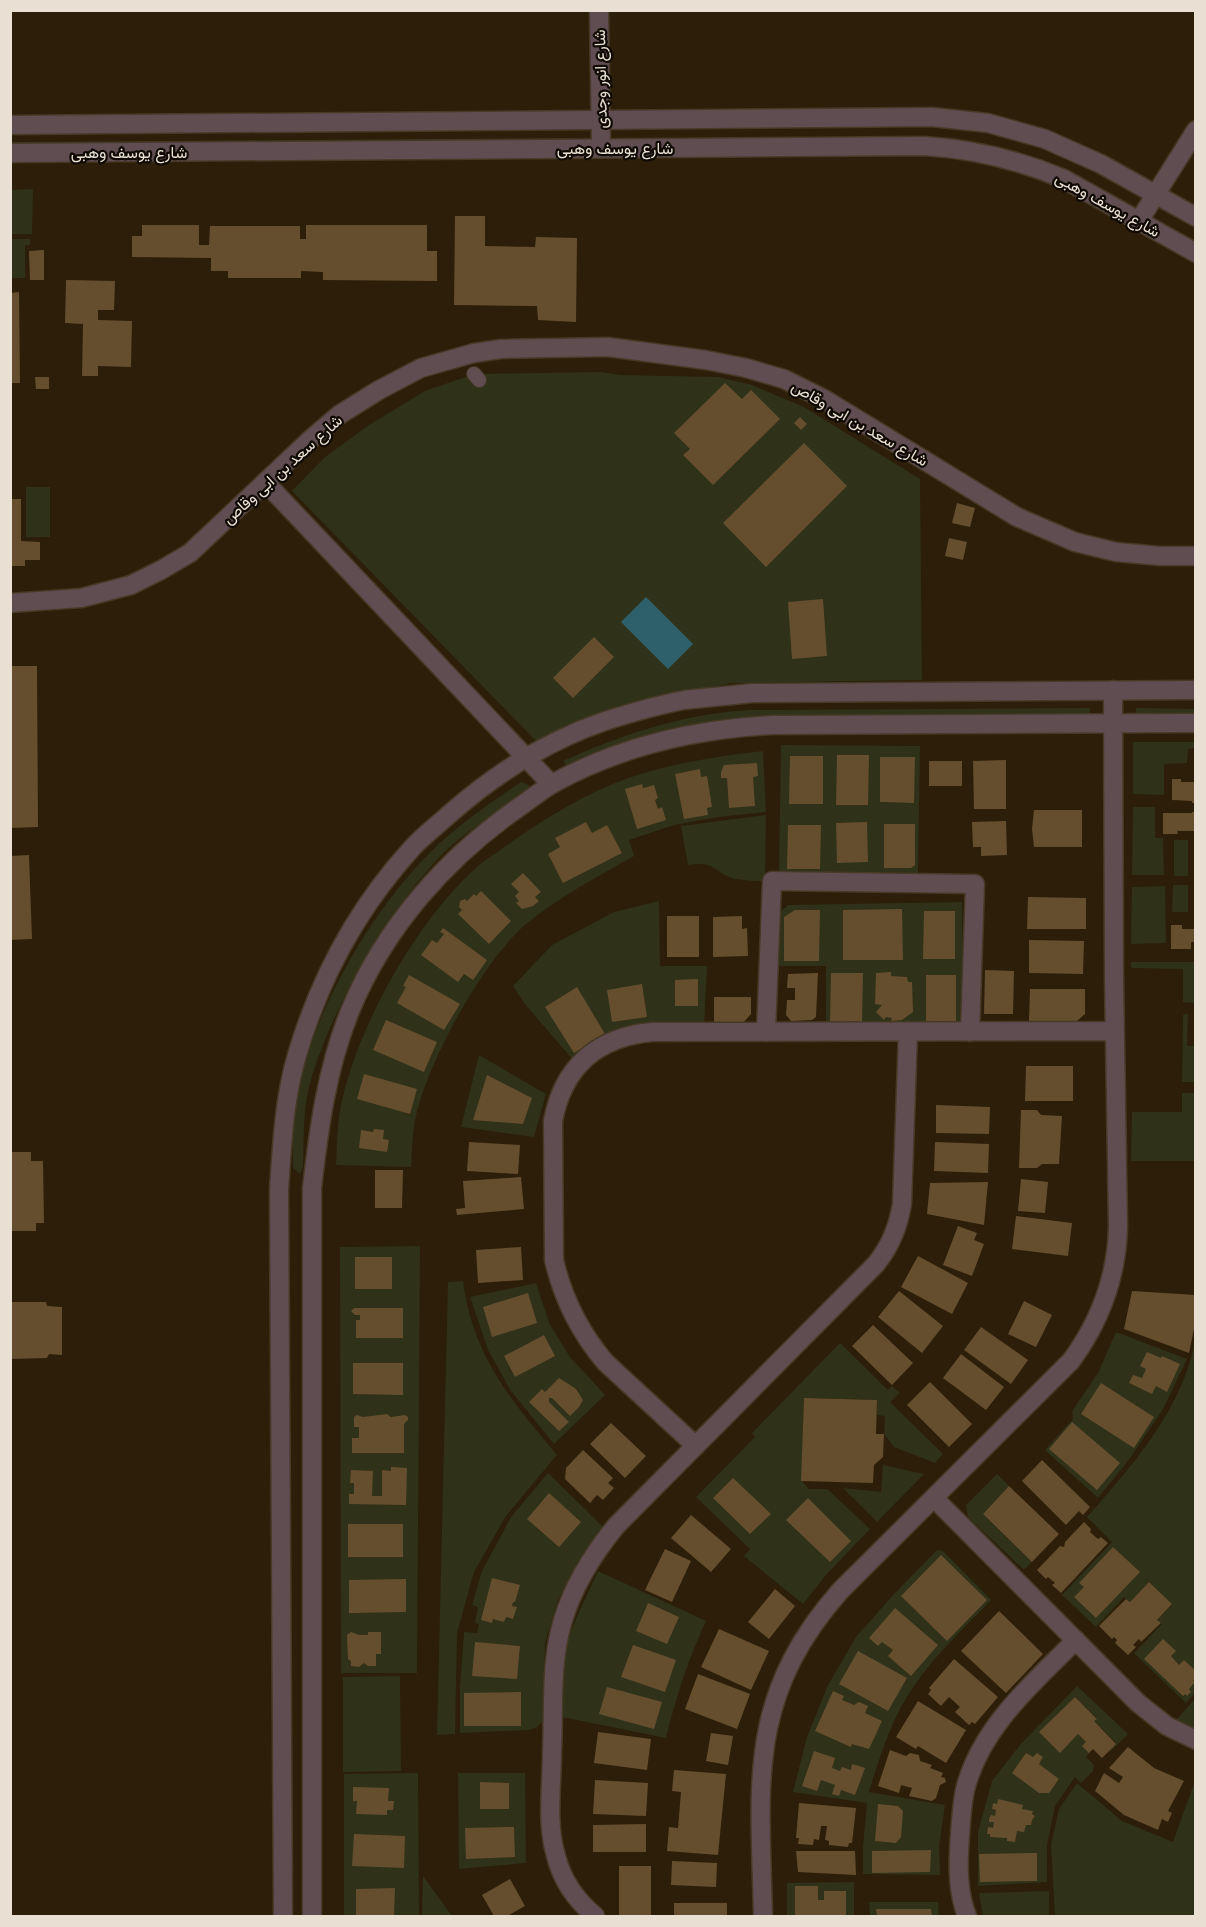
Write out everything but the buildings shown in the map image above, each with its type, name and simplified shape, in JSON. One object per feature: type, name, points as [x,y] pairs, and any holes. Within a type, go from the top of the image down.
[{"type":"street","name":"شارع انور وجدى","points":[[599,10],[601,148]]},
{"type":"street","name":"شارع يوسف وهبى","points":[[10,124],[932,117],[960,119],[1016,129],[1074,150],[1196,217]]},
{"type":"street","points":[[1139,221],[1196,130]]},
{"type":"street","name":"شارع يوسف وهبى","points":[[10,153],[924,146],[995,155],[1041,169],[1086,190],[1196,253]]},
{"type":"street","name":"شارع سعد بن ابى وقاص","points":[[10,603],[81,598],[131,585],[190,553],[339,415],[421,368],[474,353],[501,349],[608,347],[706,360],[784,379],[824,399],[1017,517],[1075,542],[1116,552],[1196,556]]},
{"type":"street","points":[[265,482],[551,784]]},
{"type":"street","points":[[763,1917],[761,1772],[764,1745],[777,1693],[798,1647],[825,1608],[1071,1361],[1094,1327],[1103,1308],[1115,1268],[1118,1247],[1113,690]]},
{"type":"street","points":[[283,1917],[279,1190],[282,1128],[296,1057],[317,994],[340,947],[376,891],[414,845],[479,788],[527,757],[604,722],[683,701],[752,693],[1196,690]]},
{"type":"street","points":[[312,1917],[312,1188],[319,1127],[331,1068],[350,1010],[377,956],[411,906],[451,862],[496,822],[551,784],[640,747],[695,734],[740,727],[1196,723]]},
{"type":"street","points":[[766,1032],[772,881],[975,884],[970,1032]]},
{"type":"street","points":[[696,1446],[605,1362],[582,1333],[573,1317],[559,1279],[554,1260],[553,1121],[560,1094],[575,1069],[596,1050],[609,1042],[652,1032],[1115,1031]]},
{"type":"street","points":[[595,1917],[569,1886],[556,1858],[550,1828],[554,1666],[570,1601],[578,1581],[616,1526],[876,1264],[890,1244],[899,1222],[902,1204],[908,1032]]},
{"type":"street","points":[[279,1190],[312,1188]]},
{"type":"street","points":[[934,1498],[1152,1715],[1167,1726],[1196,1740]]},
{"type":"street","points":[[967,1917],[962,1900],[959,1849],[965,1789],[994,1730],[1014,1702],[1076,1640]]},
{"type":"green space","points":[[573,138],[557,151],[11,153],[10,142]]},
{"type":"green space","points":[[33,189],[32,234],[11,234],[11,190]]},
{"type":"green space","points":[[11,239],[30,239],[30,245],[25,245],[25,278],[11,278]]},
{"type":"green space","points":[[601,372],[620,375],[718,377],[752,385],[804,407],[920,479],[922,680],[733,683],[669,694],[613,709],[571,724],[537,742],[292,491],[325,457],[369,425],[425,391],[474,374]]},
{"type":"green space","points":[[26,487],[50,487],[50,537],[26,537]]},
{"type":"green space","points":[[1090,708],[1089,716],[727,719],[659,732],[614,745],[569,768],[563,761],[608,742],[654,727],[725,712]]},
{"type":"green space","points":[[1136,708],[1195,709],[1195,716],[1136,716]]},
{"type":"green space","points":[[1133,742],[1195,742],[1195,748],[1188,749],[1187,763],[1164,764],[1164,795],[1133,794]]},
{"type":"green space","points":[[781,745],[920,746],[918,873],[779,872]]},
{"type":"green space","points":[[763,751],[766,812],[674,825],[629,840],[634,856],[552,905],[526,924],[509,941],[491,964],[457,1018],[429,1076],[414,1126],[411,1167],[336,1165],[340,1110],[359,1046],[374,1012],[391,979],[432,916],[477,867],[554,814],[608,786],[665,767]]},
{"type":"green space","points":[[521,782],[529,785],[530,792],[460,838],[429,868],[407,896],[363,963],[344,999],[315,1067],[307,1097],[303,1166],[300,1174],[293,1168],[294,1109],[313,1038],[347,965],[391,897],[416,868],[460,826]]},
{"type":"green space","points":[[1133,807],[1155,807],[1155,838],[1163,838],[1164,875],[1132,875]]},
{"type":"green space","points":[[766,815],[765,881],[736,879],[705,864],[688,865],[681,826]]},
{"type":"green space","points":[[1174,840],[1188,840],[1188,876],[1174,876]]},
{"type":"green space","points":[[1173,885],[1188,885],[1188,912],[1172,912]]},
{"type":"green space","points":[[1165,886],[1166,943],[1131,944],[1132,887]]},
{"type":"green space","points":[[659,901],[660,966],[707,966],[704,1028],[659,1029],[574,1061],[524,1003],[513,986],[552,945],[614,912]]},
{"type":"green space","points":[[962,902],[963,1028],[826,1029],[826,966],[778,966],[779,913],[788,905]]},
{"type":"green space","points":[[1131,962],[1195,962],[1195,1003],[1183,1002],[1183,969],[1131,968]]},
{"type":"green space","points":[[1188,1014],[1187,1046],[1195,1046],[1195,1082],[1182,1082],[1183,1015]]},
{"type":"green space","points":[[479,1055],[546,1094],[534,1137],[461,1127]]},
{"type":"green space","points":[[1182,1093],[1195,1093],[1195,1161],[1131,1161],[1132,1112],[1182,1112]]},
{"type":"green space","points":[[420,1246],[417,1673],[341,1673],[340,1247]]},
{"type":"green space","points":[[463,1281],[475,1332],[496,1375],[524,1415],[557,1455],[506,1516],[474,1572],[457,1633],[455,1734],[437,1735],[448,1282]]},
{"type":"green space","points":[[536,1283],[550,1325],[570,1357],[605,1395],[554,1444],[511,1391],[488,1350],[470,1297]]},
{"type":"green space","points":[[1116,1332],[1187,1359],[1163,1409],[1128,1461],[1098,1498],[1045,1450],[1073,1419],[1072,1411],[1098,1373]]},
{"type":"green space","points":[[1195,1342],[1195,1693],[1186,1703],[1134,1653],[1162,1624],[1157,1620],[1172,1605],[1149,1582],[1130,1602],[1124,1597],[1096,1627],[1062,1595],[1112,1542],[1087,1517],[1121,1478],[1167,1414],[1179,1391]]},
{"type":"green space","points":[[840,1343],[888,1390],[892,1386],[900,1393],[890,1402],[943,1454],[935,1463],[894,1447],[884,1434],[885,1416],[877,1415],[877,1400],[804,1398],[802,1481],[809,1489],[827,1489],[870,1529],[826,1575],[803,1604],[744,1556],[750,1549],[696,1497],[755,1437],[752,1433]]},
{"type":"green space","points":[[883,1465],[924,1474],[877,1522],[843,1488],[881,1492]]},
{"type":"green space","points":[[548,1473],[606,1530],[577,1563],[558,1600],[545,1643],[543,1721],[536,1728],[528,1730],[460,1733],[460,1687],[464,1632],[477,1633],[479,1624],[475,1623],[478,1607],[472,1605],[482,1571],[511,1517]]},
{"type":"green space","points":[[997,1474],[1009,1486],[983,1514],[1032,1562],[1024,1570],[968,1517],[966,1505]]},
{"type":"green space","points":[[937,1550],[943,1551],[991,1600],[941,1652],[906,1698],[887,1737],[869,1792],[945,1805],[939,1846],[940,1875],[863,1874],[867,1803],[793,1792],[807,1737],[828,1685],[856,1637]]},
{"type":"green space","points":[[598,1571],[706,1621],[683,1679],[666,1738],[562,1717],[568,1641]]},
{"type":"green space","points":[[400,1676],[401,1771],[343,1772],[343,1677]]},
{"type":"green space","points":[[1077,1686],[1128,1734],[1110,1752],[1116,1743],[1094,1721],[1097,1718],[1075,1697],[1040,1732],[1060,1752],[1078,1734],[1086,1742],[1089,1753],[1086,1757],[1094,1765],[1093,1771],[1081,1783],[1075,1777],[1055,1806],[1047,1845],[1047,1882],[978,1886],[978,1832],[992,1781],[1020,1745]]},
{"type":"green space","points":[[1195,1699],[1195,1733],[1177,1719]]},
{"type":"green space","points":[[418,1773],[419,1916],[344,1916],[344,1774]]},
{"type":"green space","points":[[458,1773],[525,1773],[526,1863],[459,1869]]},
{"type":"green space","points":[[1195,1781],[1195,1916],[1055,1916],[1051,1845],[1059,1809],[1077,1783],[1122,1821],[1173,1842]]},
{"type":"green space","points":[[423,1876],[452,1916],[422,1916]]},
{"type":"green space","points":[[854,1882],[854,1916],[787,1916],[787,1883]]},
{"type":"green space","points":[[1049,1891],[1049,1916],[983,1916],[979,1893]]},
{"type":"green space","points":[[869,1902],[938,1902],[939,1916],[870,1916]]},
{"type":"water","points":[[646,597],[693,644],[668,669],[621,622]]}]
